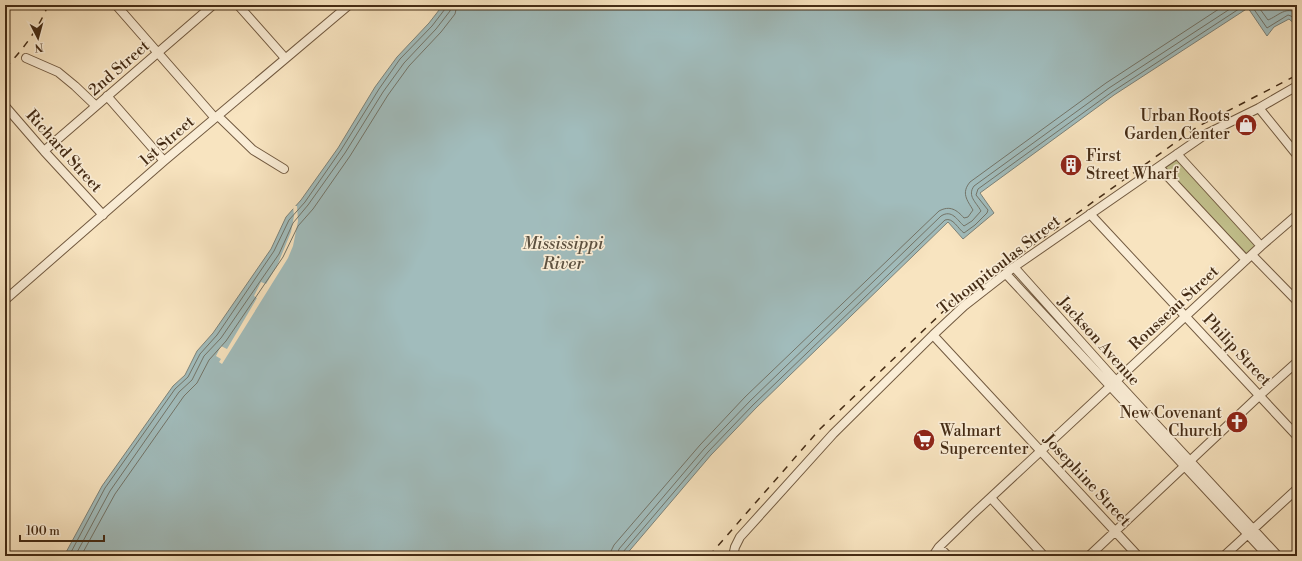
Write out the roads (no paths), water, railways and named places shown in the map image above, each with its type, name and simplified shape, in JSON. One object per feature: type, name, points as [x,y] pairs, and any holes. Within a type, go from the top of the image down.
[{"type":"street","points":[[116,5],[157,53],[216,117],[253,150],[284,169]]},
{"type":"street","name":"2nd Street","points":[[44,151],[213,5]]},
{"type":"street","points":[[238,5],[285,58]]},
{"type":"street","name":"1st Street","points":[[5,300],[164,161],[349,5]]},
{"type":"street","points":[[26,58],[58,72],[96,106]]},
{"type":"street","name":"Tchoupitoulas Street","points":[[733,556],[734,547],[749,526],[834,434],[964,306],[1014,267],[1206,134],[1259,108],[1297,86]]},
{"type":"street","points":[[108,96],[164,161]]},
{"type":"street","name":"Richard Street","points":[[5,106],[103,215]]},
{"type":"street","points":[[1259,108],[1297,155]]},
{"type":"street","points":[[1177,154],[1260,246]]},
{"type":"street","points":[[1158,167],[1249,258],[1297,301]]},
{"type":"street","name":"Philip Street","points":[[1090,214],[1297,436]]},
{"type":"street","name":"Rousseau Street","points":[[933,556],[940,547],[991,498],[1249,258],[1260,246],[1297,215]]},
{"type":"street","name":"Jackson Avenue","points":[[1014,267],[1113,384]]},
{"type":"street","name":"Jackson Avenue","points":[[1006,274],[1188,464],[1250,532],[1268,556]]},
{"type":"street","name":"Josephine Street","points":[[933,335],[1138,556]]},
{"type":"street","points":[[1089,556],[1297,362]]},
{"type":"street","points":[[1224,556],[1297,489]]},
{"type":"street","points":[[991,498],[1044,556]]},
{"type":"street","name":"Jackson Avenue","points":[[1250,532],[1278,556]]},
{"type":"street","points":[[940,547],[948,556]]},
{"type":"water","name":"Mississippi River","points":[[443,5],[1297,5],[1297,26],[1289,19],[1274,27],[1267,36],[1248,8],[1114,95],[980,193],[994,213],[963,239],[948,222],[756,408],[711,455],[625,556],[64,556],[102,486],[173,386],[185,375],[197,351],[213,333],[271,249],[286,217],[301,200],[338,148],[375,87],[397,57],[429,23]]},
{"type":"railway","points":[[5,68],[30,38],[48,5]]},
{"type":"railway","points":[[709,556],[820,429],[950,305],[1197,127],[1297,75]]},
{"type":"place","name":"Urban Roots Garden Center","points":[[1246,125]]},
{"type":"place","name":"First Street Wharf","points":[[1071,165]]},
{"type":"place","name":"New Covenant Church","points":[[1237,422]]},
{"type":"place","name":"Walmart Supercenter","points":[[924,440]]}]
